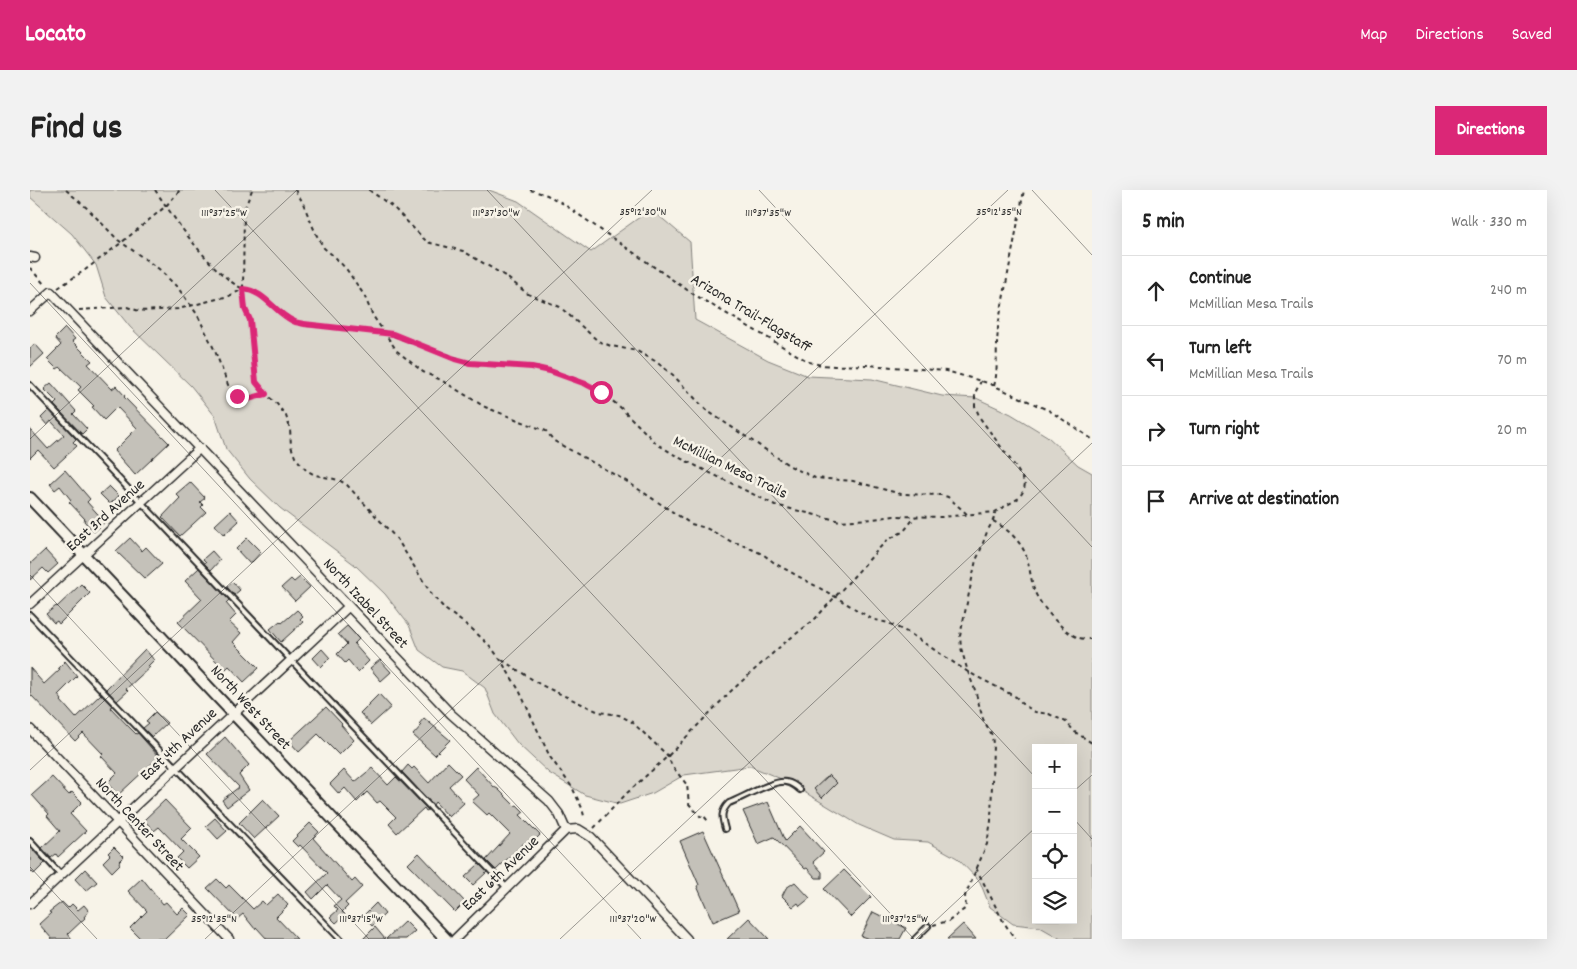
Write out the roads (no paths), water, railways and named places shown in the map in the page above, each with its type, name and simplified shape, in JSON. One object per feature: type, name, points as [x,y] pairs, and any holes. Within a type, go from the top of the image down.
[{"type":"street","name":"North Izabel Street","points":[[30,311],[51,292],[451,714],[549,800],[559,814],[566,830]]},
{"type":"street","name":"East 3rd Avenue","points":[[30,604],[200,448]]},
{"type":"street","name":"North West Street","points":[[30,498],[234,712],[446,939]]},
{"type":"street","name":"East 4th Avenue","points":[[30,904],[348,607]]},
{"type":"street","name":"North Center Street","points":[[30,729],[229,939]]},
{"type":"street","points":[[566,830],[578,829],[591,837],[687,939]]},
{"type":"street","name":"East 6th Avenue","points":[[455,939],[566,830]]},
{"type":"lane","points":[[30,385],[507,888]]},
{"type":"lane","points":[[30,615],[340,939]]},
{"type":"lane","points":[[725,829],[722,816],[724,808],[729,803],[784,781],[793,784],[800,790]]},
{"type":"lane","points":[[30,841],[61,874]]},
{"type":"lane","points":[[915,939],[928,926]]}]
